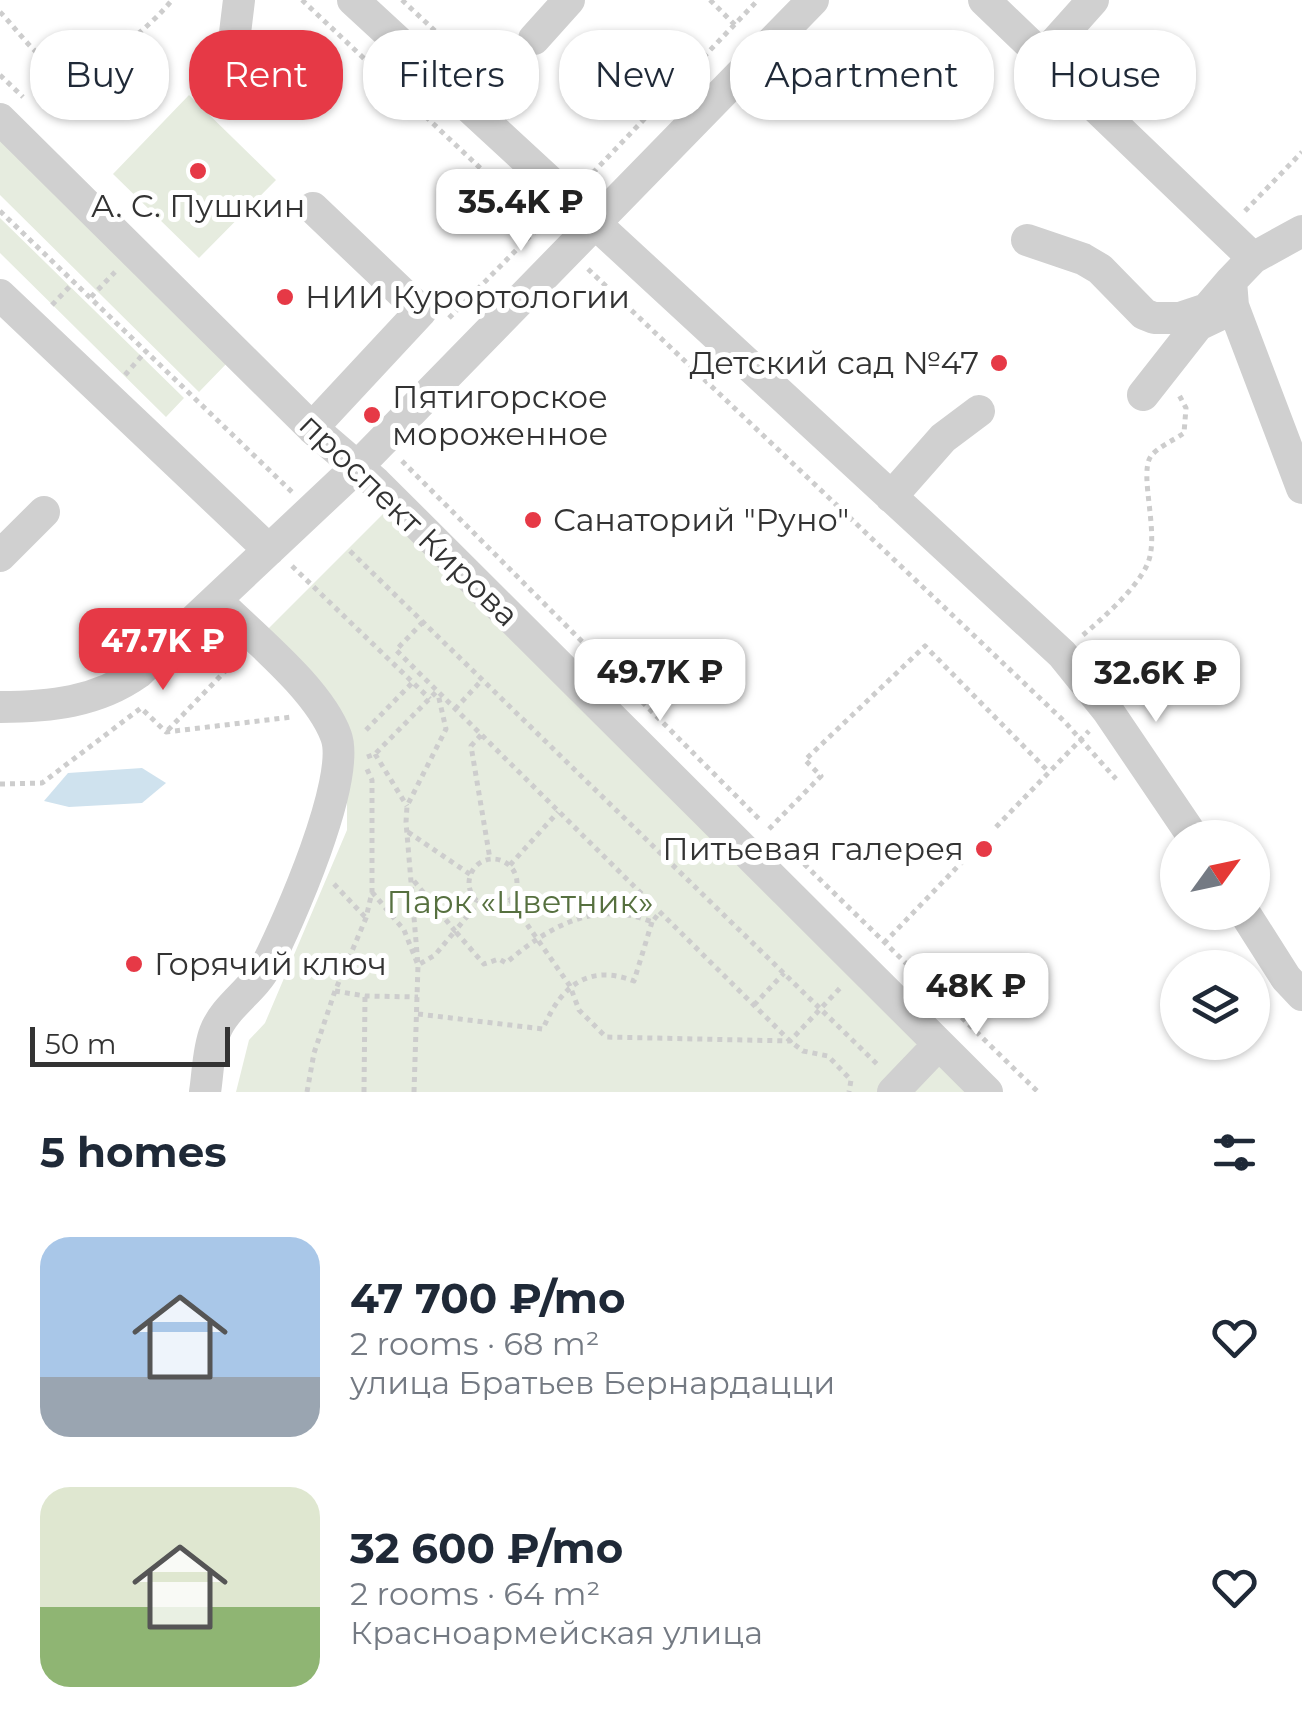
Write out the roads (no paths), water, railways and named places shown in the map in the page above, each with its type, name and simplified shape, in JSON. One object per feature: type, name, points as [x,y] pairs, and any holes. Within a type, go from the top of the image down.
[{"type":"street","points":[[235,30],[239,0]]},
{"type":"street","points":[[353,0],[1062,654],[1108,711],[1182,820]]},
{"type":"street","points":[[539,33],[569,0]]},
{"type":"street","points":[[0,707],[40,707],[114,690],[138,673],[216,600],[281,558],[357,467],[813,0]]},
{"type":"street","points":[[984,0],[1015,30]]},
{"type":"street","points":[[1066,30],[1093,0]]},
{"type":"street","name":"проспект Кирова","points":[[0,119],[988,1092]]},
{"type":"street","points":[[1109,120],[1225,231],[1302,488]]},
{"type":"street","points":[[312,428],[421,311],[313,208]]},
{"type":"street","points":[[1027,240],[1100,269],[1144,314],[1180,318],[1207,309],[1302,231]]},
{"type":"street","points":[[1143,396],[1198,325],[1239,282]]},
{"type":"street","points":[[0,296],[281,558]]},
{"type":"street","points":[[892,498],[943,438],[979,411]]},
{"type":"street","points":[[0,556],[44,512]]},
{"type":"street","points":[[205,1092],[215,1031],[264,970],[321,836],[336,775],[338,733],[320,704],[216,600]]},
{"type":"street","points":[[1255,930],[1286,978],[1302,995]]},
{"type":"street","points":[[896,1088],[938,1045]]},
{"type":"water","points":[[142,768],[166,783],[142,803],[69,807],[44,801],[68,773]]},
{"type":"place","name":"А. С. Пушкин","points":[[198,171]]},
{"type":"place","name":"НИИ Курортологии","points":[[285,297]]},
{"type":"place","name":"Детский сад №47","points":[[999,363]]},
{"type":"place","name":"Пятигорское мороженное","points":[[372,415]]},
{"type":"place","name":"Санаторий \"Руно\"","points":[[533,520]]},
{"type":"place","name":"Питьевая галерея","points":[[984,849]]},
{"type":"place","name":"Горячий ключ","points":[[134,964]]},
{"type":"park label","name":"Парк «Цветник»","points":[[520,902]]}]
